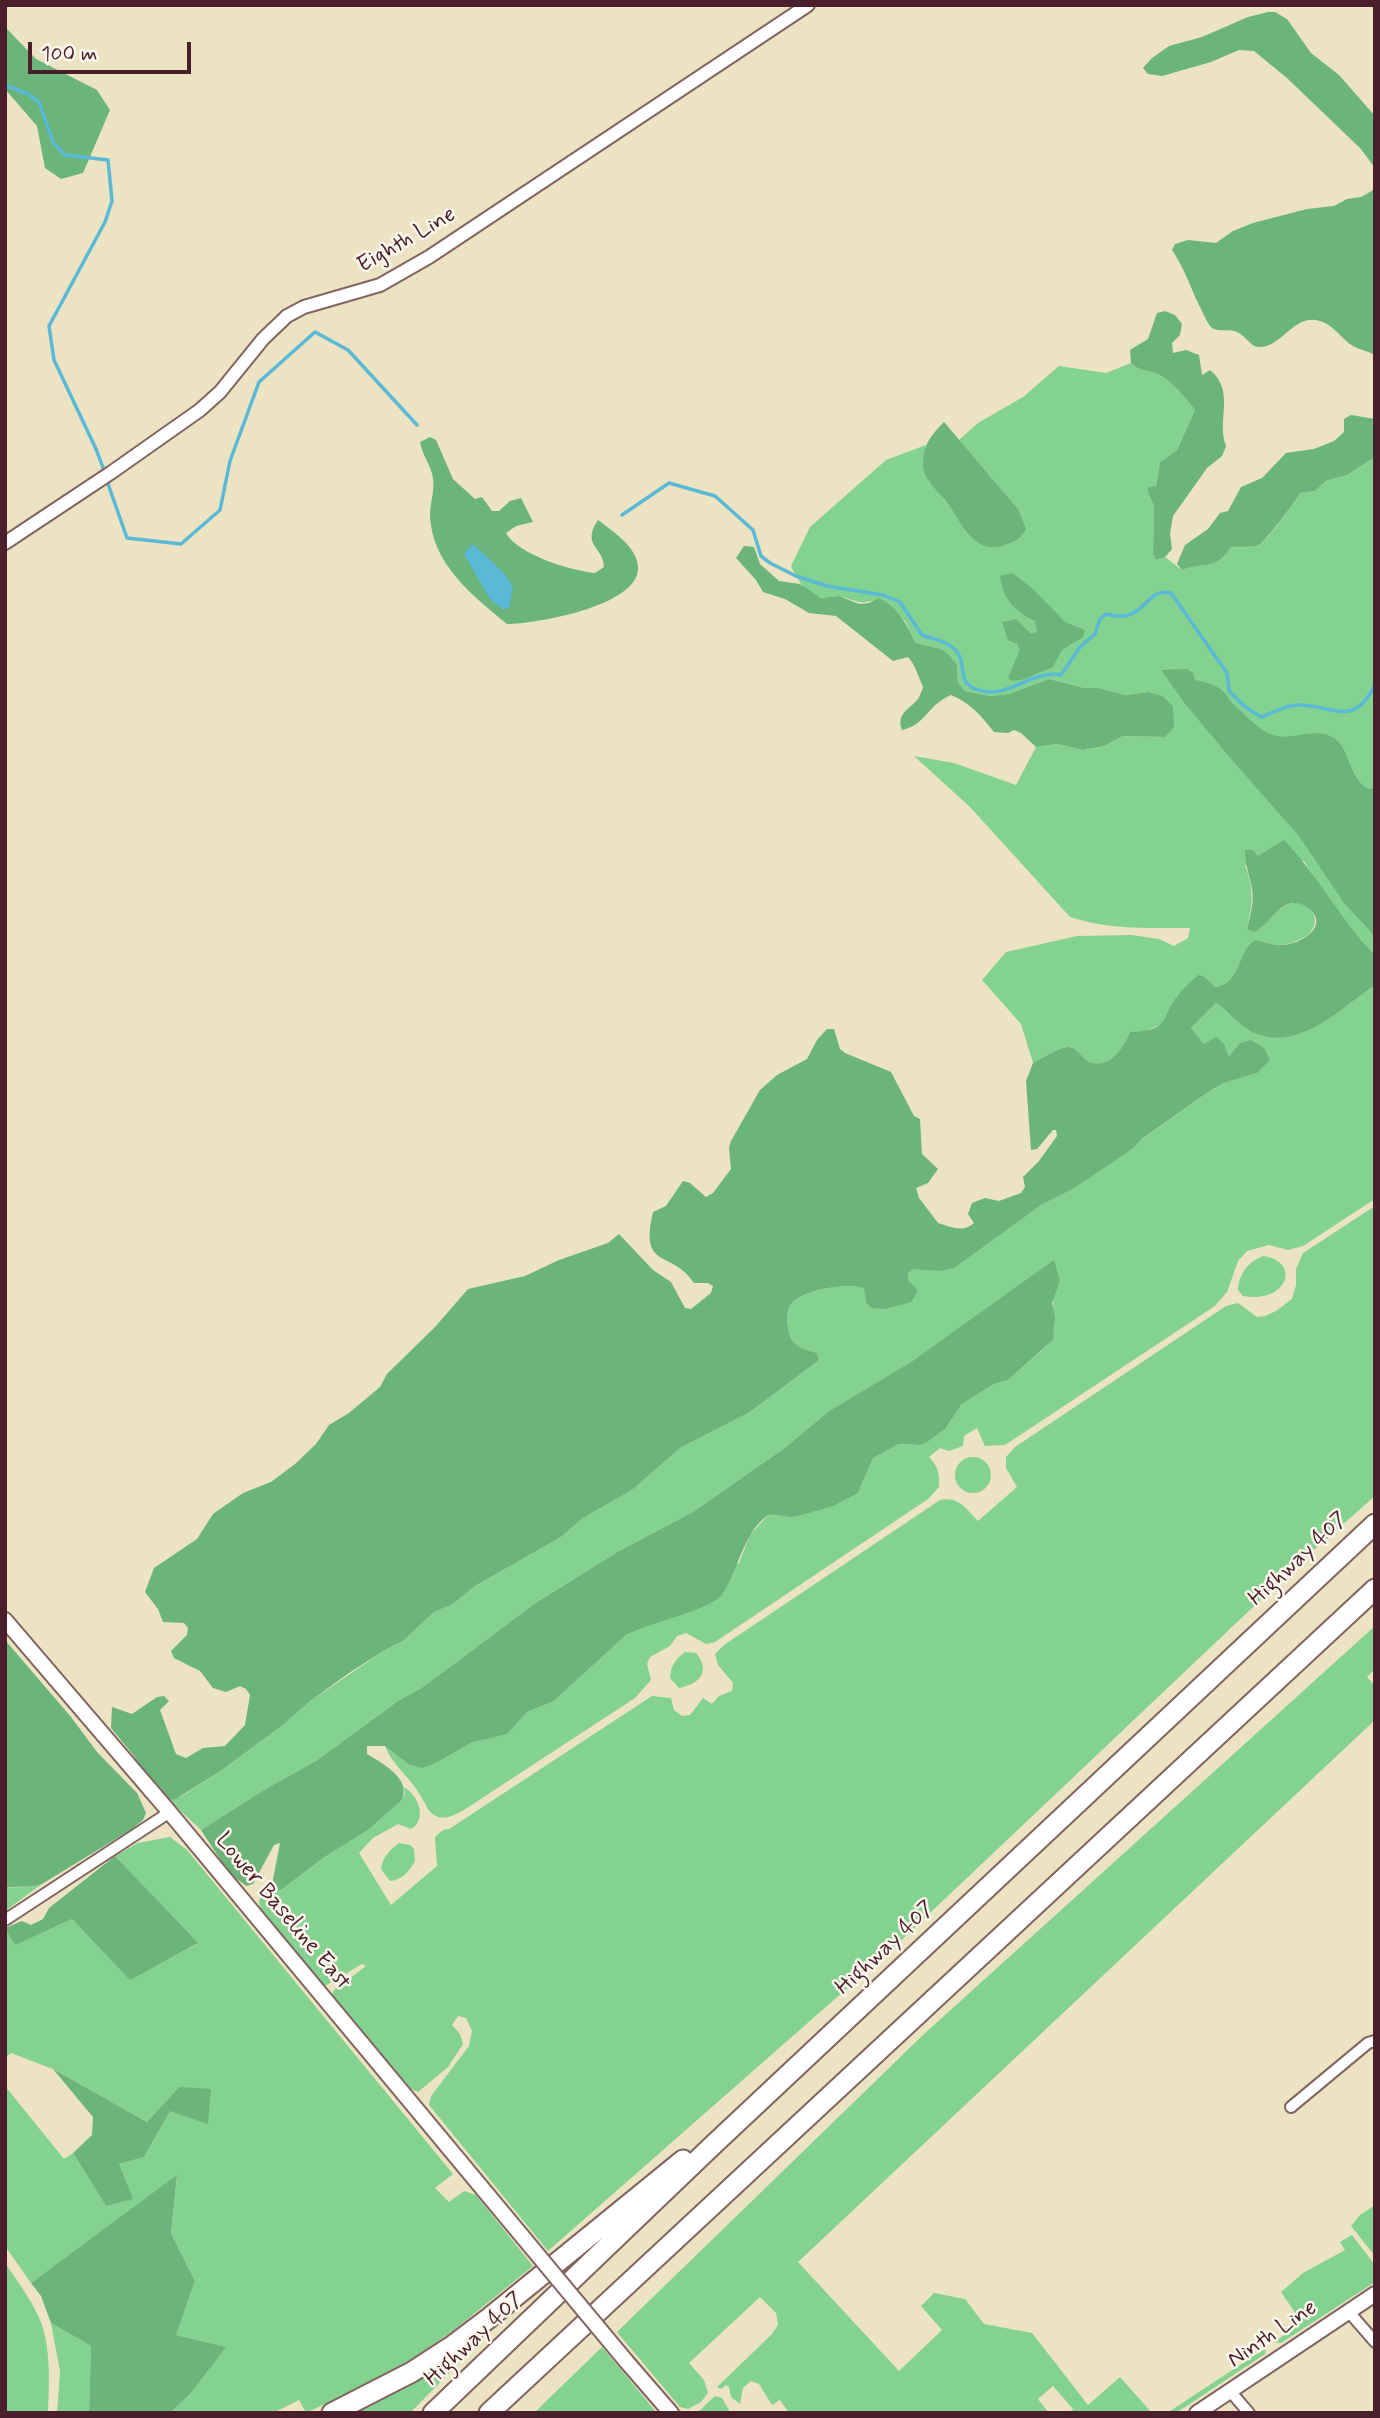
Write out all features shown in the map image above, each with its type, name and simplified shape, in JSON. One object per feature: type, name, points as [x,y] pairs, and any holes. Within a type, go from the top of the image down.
[{"type":"highway","name":"Highway 407","points":[[433,2413],[712,2146],[1375,1524]]},
{"type":"highway","points":[[489,2413],[1375,1589]]},
{"type":"highway","points":[[332,2413],[412,2372],[452,2346],[677,2164],[712,2146]]},
{"type":"highway","points":[[502,2413],[610,2302]]},
{"type":"main road","name":"Lower Baseline East","points":[[5,1620],[170,1812],[671,2413]]},
{"type":"main road","name":"Ninth Line","points":[[1197,2413],[1375,2294]]},
{"type":"street","name":"Eighth Line","points":[[5,543],[113,472],[200,410],[220,392],[263,339],[287,316],[304,307],[380,285],[429,257],[808,5]]},
{"type":"street","points":[[5,1920],[170,1812]]},
{"type":"street","points":[[1291,2107],[1368,2043],[1375,2041]]},
{"type":"street","points":[[1349,2312],[1375,2342]]},
{"type":"street","points":[[1230,2390],[1249,2413]]},
{"type":"green space","points":[[1275,12],[1287,19],[1311,53],[1339,75],[1375,116],[1375,168],[1361,149],[1287,78],[1254,51],[1239,50],[1211,62],[1162,76],[1148,74],[1143,68],[1169,46],[1202,37],[1248,17]]},
{"type":"green space","points":[[5,27],[36,59],[97,90],[110,110],[83,173],[61,179],[45,168],[37,126],[5,89]]},
{"type":"green space","points":[[1375,189],[1375,355],[1350,344],[1332,327],[1321,321],[1307,320],[1299,323],[1273,343],[1258,347],[1237,332],[1216,330],[1210,326],[1172,250],[1175,244],[1188,240],[1216,243],[1233,231],[1253,223],[1307,209],[1334,206]]},
{"type":"green space","points":[[1165,311],[1175,315],[1182,324],[1180,335],[1172,343],[1173,353],[1186,350],[1199,355],[1202,375],[1210,370],[1218,378],[1224,397],[1223,427],[1226,446],[1222,456],[1207,468],[1173,516],[1170,534],[1172,549],[1165,557],[1157,560],[1153,555],[1154,506],[1147,490],[1156,486],[1160,462],[1177,450],[1195,410],[1168,380],[1134,366],[1131,363],[1130,350],[1148,339],[1157,313]]},
{"type":"green space","points":[[1131,363],[1168,380],[1195,410],[1177,450],[1160,462],[1156,486],[1147,490],[1154,506],[1153,555],[1158,560],[1165,557],[1182,570],[1214,563],[1231,547],[1259,545],[1281,521],[1300,493],[1315,491],[1326,481],[1347,475],[1375,457],[1375,955],[1336,910],[1304,861],[1245,865],[1252,897],[1247,929],[1260,929],[1281,909],[1298,903],[1311,909],[1314,915],[1313,929],[1307,935],[1284,945],[1255,940],[1245,951],[1235,973],[1224,984],[1215,987],[1205,977],[1177,996],[1164,1023],[1144,1032],[1130,1032],[1120,1050],[1110,1060],[1090,1062],[1074,1048],[1068,1047],[1033,1063],[1021,1024],[982,980],[1006,952],[1077,936],[1131,935],[1159,939],[1174,946],[1188,938],[1190,928],[1115,926],[1070,917],[970,807],[914,756],[954,763],[1016,785],[1036,747],[1057,744],[1084,750],[1104,746],[1123,736],[1165,737],[1148,692],[1126,695],[1051,679],[1008,694],[990,696],[965,691],[958,683],[957,665],[941,649],[916,643],[905,621],[878,598],[864,602],[815,595],[802,585],[791,566],[810,527],[886,460],[926,445],[925,471],[947,503],[1018,509],[959,440],[978,423],[1023,397],[1059,366],[1106,373]]},
{"type":"green space","points":[[1351,415],[1375,419],[1375,457],[1347,475],[1326,481],[1315,491],[1300,493],[1259,545],[1231,547],[1214,563],[1182,570],[1177,564],[1185,545],[1208,529],[1220,513],[1228,511],[1241,487],[1262,478],[1286,453],[1314,449],[1334,441],[1344,432],[1344,419]]},
{"type":"green space","points":[[944,422],[1018,509],[1026,529],[1015,541],[995,547],[978,542],[965,530],[929,481],[923,464],[924,451]]},
{"type":"green space","points":[[430,437],[436,440],[453,479],[475,499],[482,497],[492,511],[499,511],[510,501],[521,498],[533,522],[516,526],[506,533],[521,548],[559,565],[595,573],[604,567],[592,541],[593,529],[598,520],[623,540],[634,553],[638,568],[634,581],[622,593],[583,610],[539,621],[507,624],[468,590],[446,564],[438,549],[430,516],[433,478],[420,442]]},
{"type":"green space","points":[[744,546],[754,547],[760,564],[779,581],[800,584],[821,598],[839,596],[859,604],[878,598],[885,601],[901,617],[916,643],[947,653],[957,665],[958,683],[965,691],[990,696],[1008,694],[1050,679],[1126,695],[1148,692],[1162,696],[1173,706],[1174,727],[1165,737],[1123,736],[1104,746],[1083,750],[1057,744],[1036,747],[1014,730],[1008,733],[994,732],[970,706],[951,695],[917,723],[902,730],[902,716],[918,699],[923,687],[908,657],[893,661],[836,616],[809,613],[785,599],[763,592],[736,558]]},
{"type":"green space","points":[[1012,573],[1032,588],[1065,622],[1085,630],[1083,637],[1062,650],[1052,668],[1012,681],[1008,678],[1020,650],[1017,644],[1008,640],[1002,622],[1016,619],[1031,634],[1037,632],[1035,621],[1016,609],[1001,584],[1000,576]]},
{"type":"green space","points":[[1187,669],[1193,673],[1195,680],[1220,689],[1248,718],[1268,733],[1284,737],[1316,733],[1332,737],[1343,747],[1361,783],[1368,789],[1375,788],[1375,936],[1344,903],[1299,836],[1186,705],[1161,670]]},
{"type":"green space","points":[[1284,840],[1375,955],[1375,985],[1318,1025],[1287,1037],[1271,1037],[1249,1031],[1216,1003],[1191,1028],[1204,1044],[1216,1037],[1224,1044],[1229,1057],[1240,1043],[1251,1040],[1264,1048],[1270,1060],[1257,1073],[1211,1090],[1132,1149],[1073,1189],[1041,1205],[954,1268],[941,1271],[913,1269],[908,1273],[908,1280],[918,1291],[911,1302],[885,1309],[871,1308],[866,1302],[864,1288],[847,1286],[826,1288],[797,1299],[788,1312],[791,1338],[801,1347],[817,1353],[819,1360],[750,1412],[680,1448],[632,1490],[583,1518],[561,1537],[475,1586],[453,1604],[434,1612],[403,1641],[349,1673],[219,1772],[176,1799],[169,1800],[156,1794],[134,1756],[111,1728],[112,1707],[132,1714],[157,1697],[164,1696],[169,1701],[160,1710],[176,1754],[186,1758],[203,1748],[225,1746],[245,1725],[250,1695],[240,1686],[226,1692],[213,1688],[200,1671],[174,1658],[171,1651],[187,1635],[188,1628],[184,1623],[163,1622],[158,1609],[145,1592],[154,1568],[197,1539],[213,1514],[243,1493],[271,1482],[295,1464],[316,1444],[329,1425],[349,1413],[380,1387],[387,1374],[435,1327],[468,1289],[525,1276],[559,1260],[608,1243],[619,1234],[653,1270],[671,1282],[685,1308],[691,1309],[711,1293],[713,1286],[708,1283],[694,1283],[685,1273],[654,1251],[650,1243],[653,1212],[666,1206],[683,1181],[690,1183],[706,1197],[713,1193],[731,1169],[731,1141],[760,1090],[777,1075],[807,1059],[817,1040],[827,1029],[834,1029],[840,1049],[845,1053],[891,1072],[914,1116],[920,1119],[922,1154],[938,1169],[928,1183],[916,1188],[919,1198],[938,1223],[957,1228],[970,1226],[974,1223],[968,1214],[972,1203],[985,1198],[999,1201],[1021,1193],[1025,1187],[1023,1177],[1039,1161],[1057,1136],[1056,1130],[1053,1130],[1037,1149],[1031,1150],[1026,1081],[1033,1063],[1068,1047],[1074,1048],[1090,1062],[1110,1060],[1120,1050],[1130,1032],[1158,1026],[1178,995],[1198,975],[1205,977],[1215,987],[1224,984],[1235,973],[1245,951],[1255,940],[1286,945],[1301,940],[1313,931],[1316,922],[1314,913],[1298,903],[1282,908],[1254,932],[1247,929],[1253,895],[1245,850],[1253,850],[1258,856]]},
{"type":"green space","points":[[1375,985],[1375,1199],[1303,1246],[1288,1250],[1269,1245],[1247,1251],[1238,1261],[1227,1292],[1215,1306],[1005,1445],[985,1446],[977,1428],[964,1436],[963,1446],[949,1451],[940,1448],[929,1457],[939,1475],[939,1487],[928,1499],[715,1642],[706,1644],[686,1633],[677,1636],[670,1646],[650,1657],[647,1664],[651,1680],[635,1698],[456,1814],[444,1818],[431,1812],[385,1746],[408,1764],[436,1763],[471,1743],[506,1734],[527,1712],[554,1701],[626,1635],[739,1563],[750,1535],[770,1513],[791,1517],[858,1493],[873,1458],[899,1444],[920,1445],[945,1429],[962,1404],[994,1384],[1008,1380],[1048,1345],[1054,1331],[1053,1302],[1060,1281],[914,1360],[829,1411],[786,1447],[693,1512],[619,1551],[534,1604],[420,1689],[398,1701],[316,1761],[201,1830],[169,1800],[182,1796],[219,1772],[283,1725],[309,1702],[385,1650],[403,1641],[434,1612],[453,1604],[475,1586],[561,1537],[583,1518],[632,1490],[680,1448],[750,1412],[819,1360],[817,1353],[801,1347],[791,1338],[788,1312],[797,1299],[826,1288],[857,1287],[865,1288],[866,1302],[908,1280],[908,1273],[913,1268],[940,1271],[1041,1205],[1073,1189],[1211,1090],[1257,1073],[1204,1044],[1191,1028],[1216,1003],[1249,1031],[1271,1037],[1287,1036],[1319,1024]]},
{"type":"green space","points":[[1375,1206],[1375,1496],[1308,1555],[893,1948],[548,2251],[429,2105],[431,2096],[469,2046],[472,2031],[466,2018],[458,2016],[452,2025],[460,2034],[463,2044],[448,2067],[418,2092],[411,2089],[331,1996],[334,1990],[366,1966],[362,1964],[325,1986],[261,1911],[259,1901],[266,1885],[272,1885],[274,1891],[281,1890],[323,1858],[368,1830],[402,1800],[404,1787],[419,1807],[416,1825],[411,1829],[398,1824],[373,1838],[359,1853],[391,1905],[437,1866],[435,1837],[443,1830],[449,1829],[652,1696],[671,1698],[674,1710],[682,1716],[690,1715],[703,1698],[712,1704],[719,1696],[732,1691],[733,1683],[718,1665],[715,1654],[724,1645],[940,1500],[957,1502],[978,1521],[1017,1487],[1006,1468],[1006,1457],[1015,1447],[1226,1306],[1238,1303],[1257,1317],[1276,1311],[1292,1299],[1296,1285],[1296,1269],[1303,1253]]},
{"type":"green space","points":[[1263,1256],[1275,1259],[1282,1265],[1286,1273],[1285,1281],[1271,1294],[1259,1297],[1243,1296],[1238,1290],[1242,1273],[1253,1261]]},
{"type":"green space","points":[[1054,1260],[1060,1281],[1052,1303],[1055,1317],[1053,1340],[1008,1380],[994,1384],[962,1404],[945,1429],[927,1442],[920,1445],[899,1444],[873,1458],[858,1493],[833,1506],[798,1516],[770,1514],[762,1520],[745,1545],[721,1596],[713,1602],[626,1635],[554,1701],[527,1712],[507,1734],[471,1743],[422,1768],[408,1764],[385,1746],[367,1746],[367,1754],[394,1772],[403,1785],[402,1800],[368,1830],[323,1858],[281,1890],[274,1891],[272,1885],[280,1843],[274,1845],[253,1884],[246,1886],[229,1873],[201,1830],[316,1761],[398,1701],[420,1689],[534,1604],[619,1551],[693,1512],[786,1447],[829,1411],[914,1360]]},
{"type":"green space","points":[[973,1457],[986,1462],[991,1475],[986,1488],[973,1493],[960,1488],[955,1475],[960,1462]]},
{"type":"green space","points":[[1375,1626],[1375,1669],[1367,1677],[1375,1686],[1375,1720],[798,2262],[899,2371],[942,2330],[921,2306],[934,2293],[965,2299],[984,2324],[1032,2333],[1088,2405],[1120,2377],[1152,2413],[1069,2413],[1073,2409],[1053,2386],[1038,2399],[1049,2413],[789,2413],[780,2400],[772,2405],[759,2384],[751,2381],[743,2388],[740,2404],[731,2397],[729,2387],[717,2387],[778,2325],[776,2313],[760,2297],[689,2363],[704,2380],[708,2393],[701,2402],[688,2409],[680,2407],[617,2332],[923,2035]]},
{"type":"green space","points":[[5,1640],[71,1717],[97,1752],[137,1793],[146,1813],[143,1820],[132,1829],[42,1884],[5,1888]]},
{"type":"green space","points":[[685,1652],[696,1653],[703,1671],[698,1680],[679,1688],[670,1678],[674,1663]]},
{"type":"green space","points":[[170,1837],[187,1850],[453,2174],[435,2188],[449,2202],[464,2191],[476,2195],[533,2266],[454,2330],[396,2370],[306,2413],[299,2400],[273,2413],[170,2413],[191,2393],[225,2347],[176,2335],[195,2281],[171,2233],[177,2176],[31,2283],[5,2246],[5,2086],[64,2159],[73,2153],[106,2206],[119,2164],[144,2157],[170,2111],[179,2087],[147,2122],[53,2069],[11,2053],[5,2058],[5,1929],[16,1944],[72,1919],[130,1979],[197,1944],[115,1856],[138,1843]]},
{"type":"green space","points":[[399,1843],[410,1845],[414,1849],[415,1861],[402,1877],[390,1881],[381,1869],[382,1864],[387,1854]]},
{"type":"green space","points":[[115,1856],[198,1943],[130,1980],[72,1919],[15,1945],[5,1928],[22,1921],[31,1925],[43,1919],[49,1908]]},
{"type":"green space","points":[[42,1884],[5,1911],[5,1888]]},
{"type":"green space","points":[[53,2069],[147,2122],[179,2087],[211,2089],[208,2124],[170,2111],[144,2157],[119,2164],[133,2199],[106,2206],[73,2153],[92,2135],[93,2117]]},
{"type":"green space","points":[[177,2175],[171,2233],[195,2281],[176,2335],[226,2347],[191,2393],[170,2413],[89,2413],[91,2346],[51,2323],[41,2296],[31,2283]]},
{"type":"green space","points":[[1375,2205],[1375,2256],[1351,2226],[1360,2215]]},
{"type":"green space","points":[[1352,2235],[1375,2265],[1375,2282],[1281,2343],[1274,2342],[1302,2323],[1281,2292],[1303,2273],[1345,2250],[1340,2242]]},
{"type":"green space","points":[[5,2263],[39,2317],[45,2335],[49,2380],[48,2413],[5,2413]]},
{"type":"green space","points":[[51,2323],[91,2346],[89,2413],[57,2413],[60,2372]]},
{"type":"green space","points":[[468,2346],[474,2348],[410,2413],[352,2413],[393,2393]]},
{"type":"green space","points":[[602,2347],[657,2413],[534,2413]]},
{"type":"green space","points":[[1266,2348],[1265,2354],[1176,2413],[1167,2413]]},
{"type":"green space","points":[[715,2396],[722,2398],[728,2413],[697,2413]]},
{"type":"water","points":[[473,544],[504,573],[513,587],[509,608],[503,609],[490,599],[464,554]]},
{"type":"waterway","points":[[5,85],[28,94],[39,102],[53,142],[65,155],[108,160],[112,201],[105,222],[49,326],[54,360],[105,473]]},
{"type":"waterway","points":[[107,481],[127,538],[181,544],[220,510],[230,461],[259,382],[315,332],[348,350],[417,425]]},
{"type":"waterway","points":[[622,515],[669,483],[715,496],[753,530],[761,556],[770,563],[796,576],[827,586],[883,595],[900,602],[922,635],[956,650],[966,681],[973,688],[985,692],[1007,689],[1050,674],[1061,675],[1080,647],[1095,634],[1100,619],[1106,614],[1129,615],[1162,592],[1171,593],[1227,673],[1229,691],[1244,706],[1261,717],[1293,705],[1350,711],[1359,707],[1375,685]]}]
